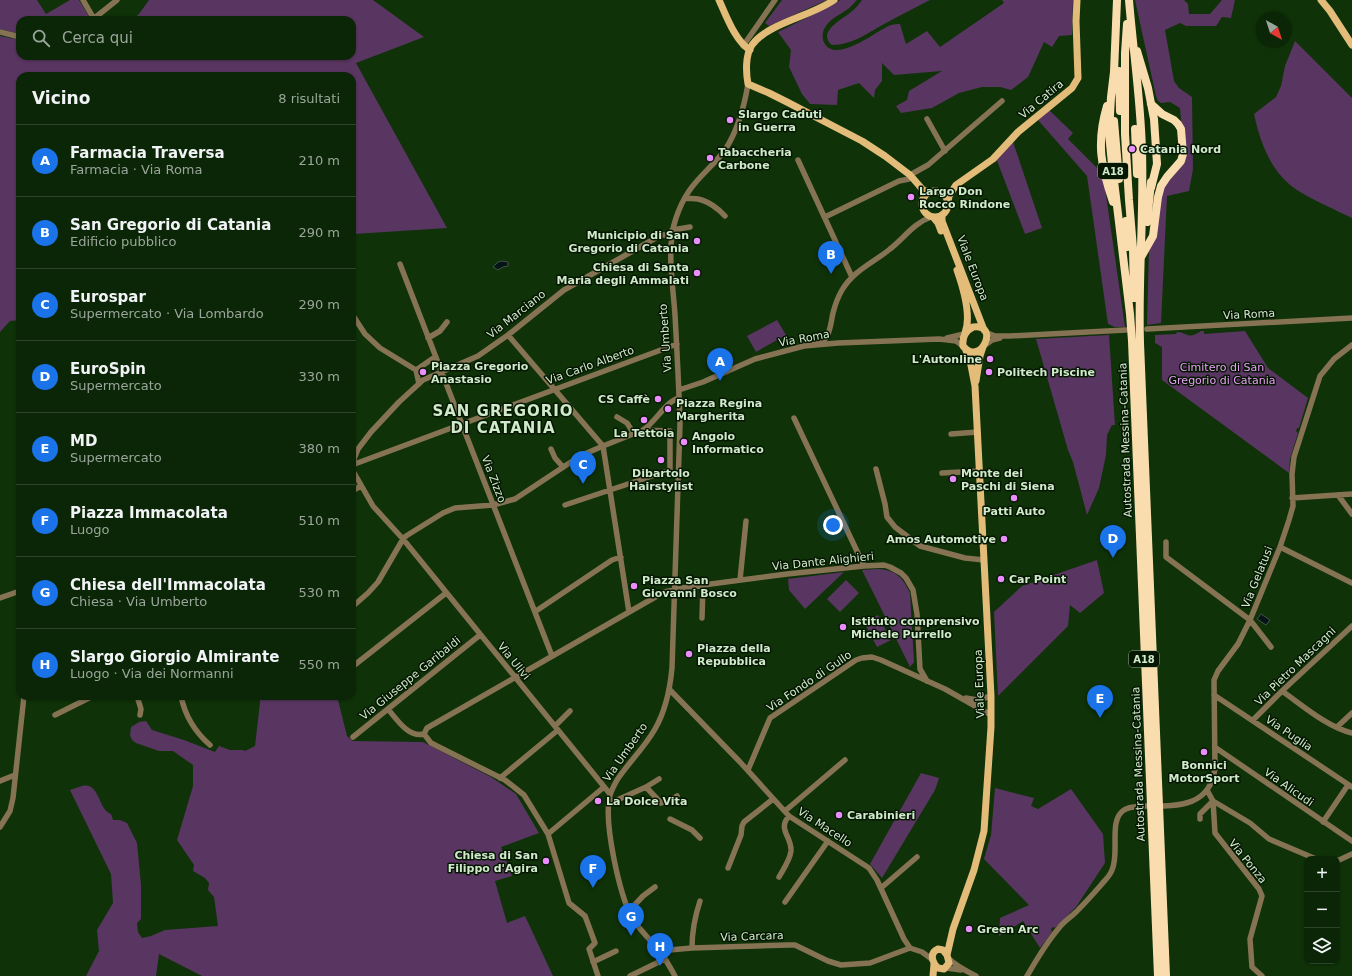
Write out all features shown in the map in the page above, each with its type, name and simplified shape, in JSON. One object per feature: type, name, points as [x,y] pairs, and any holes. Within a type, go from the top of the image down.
[{"type":"highway","name":"Autostrada Messina-Catania","points":[[1118,0],[1109,133],[1129,301],[1132,341],[1158,976]]},
{"type":"highway","points":[[1118,0],[1119,90],[1129,301]]},
{"type":"highway","name":"Autostrada Messina-Catania","points":[[1128,0],[1129,32],[1135,61],[1142,150],[1143,202],[1137,249],[1140,259],[1139,314],[1165,976]]},
{"type":"highway","points":[[1129,32],[1143,70],[1151,107],[1157,164],[1151,188]]},
{"type":"highway","points":[[1129,32],[1130,150],[1137,249],[1155,825],[1165,976]]},
{"type":"highway","points":[[1135,61],[1142,90],[1147,149],[1147,223]]},
{"type":"highway","points":[[1137,249],[1147,223],[1151,188],[1152,149],[1143,70]]},
{"type":"highway","points":[[1114,72],[1107,106],[1102,121],[1100,151],[1121,241]]},
{"type":"highway","points":[[1140,259],[1153,236],[1158,197],[1162,186],[1182,158],[1179,127],[1175,116],[1162,110],[1148,92]]},
{"type":"highway","points":[[1151,107],[1158,117],[1179,127]]},
{"type":"main road","points":[[719,0],[743,46],[750,50]]},
{"type":"main road","points":[[834,0],[767,32],[754,42],[750,50],[747,75],[748,84],[769,93],[862,141],[896,164],[923,190],[945,196],[948,202]]},
{"type":"main road","name":"Via Catira","points":[[956,185],[993,159],[1018,132],[1072,88],[1076,83],[1078,78],[1076,22],[1077,0]]},
{"type":"main road","points":[[1321,0],[1352,45]]},
{"type":"main road","points":[[910,177],[921,195],[922,208],[932,217],[942,215],[947,209],[949,196],[956,185]]},
{"type":"main road","points":[[922,200],[932,192],[956,185]]},
{"type":"main road","name":"Viale Europa","points":[[942,215],[942,221],[985,331]]},
{"type":"main road","name":"Viale Europa","points":[[932,217],[938,223],[948,246],[965,295],[968,316],[968,327],[965,334]]},
{"type":"main road","points":[[980,327],[985,331],[987,339],[979,361],[975,386],[970,360],[962,339],[970,329],[980,327]]},
{"type":"main road","points":[[964,347],[971,351],[975,351],[984,346]]},
{"type":"main road","name":"Viale Europa","points":[[953,929],[974,870],[984,831],[991,715],[975,386]]},
{"type":"main road","points":[[933,976],[932,954],[944,943],[953,929]]},
{"type":"main road","points":[[947,956],[953,929]]},
{"type":"main road","points":[[936,976],[949,963],[943,950],[937,949]]},
{"type":"main road","points":[[933,962],[938,968],[945,968]]},
{"type":"street","points":[[82,0],[91,16]]},
{"type":"street","points":[[98,16],[117,0]]},
{"type":"street","points":[[743,46],[775,0]]},
{"type":"street","points":[[0,32],[16,36]]},
{"type":"street","points":[[672,232],[681,204],[695,184],[725,149],[737,127],[742,113],[748,84]]},
{"type":"street","points":[[825,217],[910,177],[945,151],[1002,101]]},
{"type":"street","points":[[927,119],[945,151]]},
{"type":"street","points":[[798,160],[852,277]]},
{"type":"street","points":[[685,198],[697,198],[719,209],[725,216]]},
{"type":"street","points":[[808,346],[822,341],[826,337],[836,303],[842,290],[852,277],[860,269],[890,249],[920,222],[932,217]]},
{"type":"street","points":[[672,232],[690,227]]},
{"type":"street","name":"Via Marciano","points":[[356,454],[358,449],[371,432],[399,402],[423,380],[478,356],[508,335],[564,290],[664,234],[672,232]]},
{"type":"street","name":"Via Umberto","points":[[609,798],[618,779],[655,729],[670,690],[674,639],[679,434],[679,390],[673,286],[672,232]]},
{"type":"street","name":"Via Zizzo","points":[[400,264],[493,505],[536,611],[552,656]]},
{"type":"street","name":"Via Roma","points":[[1147,329],[1352,318]]},
{"type":"street","points":[[356,320],[365,334],[380,348],[414,369],[418,385]]},
{"type":"street","points":[[428,338],[440,331],[447,322]]},
{"type":"street","points":[[985,331],[995,336],[1010,336],[1126,330]]},
{"type":"street","points":[[829,331],[833,340],[838,342]]},
{"type":"street","points":[[939,340],[965,334]]},
{"type":"street","points":[[508,335],[603,446],[629,612]]},
{"type":"street","points":[[984,346],[992,340],[1010,336]]},
{"type":"street","points":[[939,340],[956,341],[964,347]]},
{"type":"street","name":"Via Roma","points":[[679,390],[703,382],[755,359],[808,346],[838,342],[939,340]]},
{"type":"street","name":"Via Carlo Alberto","points":[[356,464],[677,344]]},
{"type":"street","name":"Via Gelatusi","points":[[1207,790],[1214,776],[1216,748],[1214,680],[1218,670],[1238,644],[1250,620],[1292,512],[1292,474],[1294,457],[1320,376],[1334,359],[1352,345]]},
{"type":"street","points":[[414,369],[435,357]]},
{"type":"street","points":[[356,604],[378,582],[403,539],[420,527],[449,511],[467,507],[493,505],[515,499],[580,456],[648,427],[672,401],[679,398]]},
{"type":"street","points":[[617,417],[627,423],[634,434]]},
{"type":"street","points":[[794,418],[864,566]]},
{"type":"street","points":[[565,505],[670,470],[670,431],[643,430]]},
{"type":"street","points":[[951,434],[978,432]]},
{"type":"street","points":[[551,450],[555,458],[563,467]]},
{"type":"street","points":[[876,469],[888,517],[894,527],[920,546],[965,558],[984,560]]},
{"type":"street","points":[[942,473],[980,471]]},
{"type":"street","name":"Via Ulivi","points":[[356,474],[373,506],[403,539],[557,728],[604,787],[609,798]]},
{"type":"street","points":[[356,489],[361,486]]},
{"type":"street","points":[[1292,498],[1352,494]]},
{"type":"street","points":[[1338,495],[1352,514]]},
{"type":"street","points":[[740,580],[746,521]]},
{"type":"street","points":[[1166,542],[1166,557],[1250,620],[1271,647]]},
{"type":"street","points":[[1280,546],[1352,583]]},
{"type":"street","points":[[536,611],[612,560],[621,556]]},
{"type":"street","name":"Via Dante Alighieri","points":[[424,734],[427,728],[664,592],[675,589],[740,580],[864,566],[884,565],[890,567],[902,573],[911,585],[915,598],[917,614],[920,669],[927,681]]},
{"type":"street","points":[[702,618],[703,585]]},
{"type":"street","points":[[0,598],[16,592]]},
{"type":"street","points":[[356,664],[446,593]]},
{"type":"street","name":"Via Pietro Mascagni","points":[[1253,720],[1352,626]]},
{"type":"street","name":"Via Giuseppe Garibaldi","points":[[353,736],[480,635]]},
{"type":"street","name":"Via Fondo di Gullo","points":[[748,770],[770,718],[848,665],[862,658],[872,657],[881,660],[955,695]]},
{"type":"street","points":[[910,673],[916,667],[919,660]]},
{"type":"street","name":"Via Macello","points":[[670,690],[748,770],[787,814],[869,868],[877,880],[904,939],[910,948]]},
{"type":"street","points":[[1282,691],[1337,728],[1352,733]]},
{"type":"street","points":[[955,695],[977,700],[991,696]]},
{"type":"street","points":[[955,695],[991,715]]},
{"type":"street","name":"Via Puglia","points":[[1214,695],[1350,786]]},
{"type":"street","points":[[0,827],[10,811],[13,798],[24,700]]},
{"type":"street","points":[[55,716],[85,700]]},
{"type":"street","points":[[138,700],[141,709],[140,716]]},
{"type":"street","points":[[182,700],[191,722],[201,737],[210,745]]},
{"type":"street","points":[[388,709],[402,726],[419,735],[424,734],[431,743],[500,778],[524,795],[548,834],[569,903],[585,916],[594,943],[588,949],[598,976]]},
{"type":"street","points":[[500,778],[557,728],[570,711]]},
{"type":"street","points":[[1337,728],[1352,713]]},
{"type":"street","name":"Via Alicudi","points":[[1216,748],[1352,841]]},
{"type":"street","points":[[779,877],[791,855],[791,849],[784,828],[787,814],[845,760]]},
{"type":"street","points":[[0,781],[16,775]]},
{"type":"street","points":[[658,779],[646,787],[615,801],[609,798],[610,834],[612,851],[625,902],[629,911],[634,921],[661,952],[675,976]]},
{"type":"street","points":[[1323,822],[1350,786]]},
{"type":"street","points":[[548,834],[604,787]]},
{"type":"street","points":[[646,787],[661,803],[676,796]]},
{"type":"street","points":[[1027,976],[1039,955],[1059,927],[1095,892],[1109,876],[1114,864],[1116,850],[1115,826],[1118,815],[1126,808],[1178,806],[1197,799],[1207,790],[1213,800],[1250,823],[1269,839],[1309,856]]},
{"type":"street","points":[[728,868],[741,835],[744,822],[773,799]]},
{"type":"street","points":[[1200,819],[1200,814],[1213,800]]},
{"type":"street","name":"Via Ponza","points":[[1213,800],[1215,834],[1259,889],[1262,896],[1250,939],[1252,967],[1262,976]]},
{"type":"street","points":[[670,819],[692,830],[700,838]]},
{"type":"street","points":[[785,902],[828,841]]},
{"type":"street","points":[[1340,860],[1352,854]]},
{"type":"street","points":[[881,888],[917,857]]},
{"type":"street","points":[[629,911],[654,887]]},
{"type":"street","points":[[692,948],[696,912],[700,901]]},
{"type":"street","name":"Via Carcara","points":[[661,952],[692,948],[795,945],[828,961],[841,965],[870,963],[910,948]]},
{"type":"street","points":[[910,948],[922,952],[933,962]]},
{"type":"street","points":[[922,952],[937,949]]},
{"type":"street","points":[[593,962],[616,951]]},
{"type":"street","points":[[947,956],[953,963],[976,976]]},
{"type":"street","points":[[630,976],[665,959]]},
{"type":"street","points":[[945,968],[966,971]]},
{"type":"green space","points":[[0,0],[37,0],[46,14],[70,0],[79,0],[89,16],[16,16],[16,33],[0,29]]},
{"type":"green space","points":[[149,0],[373,0],[424,37],[356,63],[447,228],[356,234],[356,72],[16,72],[16,320],[10,321],[0,332],[0,36],[16,39],[16,60],[356,60],[356,16],[137,16]]},
{"type":"green space","points":[[782,0],[827,0],[769,26],[765,23]]},
{"type":"green space","points":[[840,0],[857,0],[852,6],[828,23],[824,29],[823,40],[828,48],[836,50],[845,49],[891,25],[898,24],[900,24],[906,44],[927,31],[940,47],[1004,3],[1002,0],[1073,0],[1072,35],[1059,36],[1052,47],[1044,42],[1028,77],[1011,90],[1000,87],[982,87],[959,93],[932,108],[901,113],[896,106],[907,100],[909,91],[942,71],[894,75],[882,63],[882,81],[875,90],[874,98],[859,83],[838,90],[837,105],[810,104],[802,94],[789,67],[791,50],[778,32]]},
{"type":"green space","points":[[862,0],[930,0],[854,40],[847,43],[832,45],[828,40],[827,35],[832,26],[854,9]]},
{"type":"green space","points":[[1135,0],[1184,0],[1188,4],[1189,14],[1210,14],[1222,0],[1235,0],[1231,18],[1222,17],[1216,26],[1186,26],[1180,23],[1165,30],[1174,81],[1179,88],[1192,97],[1193,169],[1189,191],[1167,196],[1161,323],[1147,325],[1149,249],[1160,195],[1184,154],[1180,108],[1170,102],[1161,103],[1158,101]]},
{"type":"green space","points":[[1295,41],[1352,98],[1352,218],[1310,198],[1288,183],[1280,175],[1263,146],[1254,114],[1276,97],[1281,86],[1285,66]]},
{"type":"green space","points":[[1049,110],[1073,133],[1068,139],[1103,174],[1125,327],[1115,327],[1108,324],[1087,176],[1038,120]]},
{"type":"green space","points":[[1012,139],[1042,228],[1025,234],[996,158]]},
{"type":"green space","points":[[777,320],[786,335],[756,352],[747,336]]},
{"type":"green space","name":"Cimitero di San Gregorio di Catania","points":[[1204,331],[1204,334],[1245,331],[1268,368],[1308,398],[1299,428],[1297,428],[1296,431],[1298,433],[1290,459],[1289,473],[1162,380],[1162,347],[1155,343],[1155,335],[1176,334],[1177,332],[1190,336]]},
{"type":"green space","points":[[1109,335],[1115,425],[1112,425],[1107,435],[1106,455],[1099,488],[1087,515],[1073,462],[1068,450],[1036,339]]},
{"type":"green space","points":[[1097,560],[1104,593],[1080,613],[1070,605],[1068,626],[998,696],[994,612],[1022,586]]},
{"type":"green space","points":[[878,569],[890,571],[902,579],[910,593],[914,662],[910,667],[862,570]]},
{"type":"green space","points":[[844,572],[805,609],[789,590],[788,579]]},
{"type":"green space","points":[[846,580],[859,593],[840,612],[827,599]]},
{"type":"green space","points":[[878,615],[891,640],[877,647],[864,622]]},
{"type":"green space","points":[[260,700],[338,700],[347,736],[353,741],[423,742],[491,777],[516,794],[539,833],[501,847],[512,876],[495,881],[507,923],[525,916],[553,976],[202,976],[159,954],[156,976],[86,976],[99,951],[97,930],[113,903],[111,874],[70,790],[82,786],[92,788],[96,792],[104,807],[111,814],[113,820],[120,820],[127,823],[137,843],[141,885],[141,919],[137,923],[138,932],[142,938],[165,930],[218,926],[214,897],[208,890],[209,883],[205,878],[193,871],[194,865],[177,840],[193,786],[193,765],[173,751],[159,751],[136,743],[132,740],[130,735],[131,727],[139,722],[146,721],[152,730],[215,752],[219,746],[230,750],[245,751],[255,746]]},
{"type":"green space","points":[[921,773],[939,778],[935,790],[882,878],[870,864]]},
{"type":"green space","points":[[995,788],[1034,798],[1031,806],[1038,809],[1071,789],[1103,834],[1105,863],[1076,907],[1055,928],[1053,927],[1051,929],[1052,932],[1040,948],[1023,921],[999,936],[1000,918],[1029,905],[984,859],[991,835]]},
{"type":"shaded area","points":[[498,262],[508,262],[508,266],[498,270],[493,267]]},
{"type":"shaded area","points":[[1261,614],[1270,620],[1266,625],[1257,619]]},
{"type":"place","name":"Slargo Caduti in Guerra","points":[[730,120]]},
{"type":"place","name":"Catania Nord","points":[[1132,149]]},
{"type":"place","name":"Tabaccheria Carbone","points":[[710,158]]},
{"type":"place","name":"Largo Don Rocco Rindone","points":[[911,197]]},
{"type":"place","name":"Municipio di San Gregorio di Catania","points":[[697,241]]},
{"type":"place","name":"Chiesa di Santa Maria degli Ammalati","points":[[697,273]]},
{"type":"place","name":"San Gregorio di Catania","points":[[831,274]]},
{"type":"place","name":"L'Autonline","points":[[990,359]]},
{"type":"place","name":"Piazza Gregorio Anastasio","points":[[423,372]]},
{"type":"place","name":"Politech Piscine","points":[[989,372]]},
{"type":"place","name":"Farmacia Traversa","points":[[720,381]]},
{"type":"place","name":"CS Caffè","points":[[658,399]]},
{"type":"place","name":"Piazza Regina Margherita","points":[[668,409]]},
{"type":"place","name":"La Tettoia","points":[[644,420]]},
{"type":"place","name":"Angolo Informatico","points":[[684,442]]},
{"type":"place","name":"Dibartolo Hairstylist","points":[[661,460]]},
{"type":"place","name":"Monte dei Paschi di Siena","points":[[953,479]]},
{"type":"place","name":"Eurospar","points":[[583,484]]},
{"type":"place","name":"Patti Auto","points":[[1014,498]]},
{"type":"place","name":"Amos Automotive","points":[[1004,539]]},
{"type":"place","name":"EuroSpin","points":[[1113,558]]},
{"type":"place","name":"Car Point","points":[[1001,579]]},
{"type":"place","name":"Piazza San Giovanni Bosco","points":[[634,586]]},
{"type":"place","name":"Istituto comprensivo Michele Purrello","points":[[843,627]]},
{"type":"place","name":"Piazza della Repubblica","points":[[689,654]]},
{"type":"place","name":"MD","points":[[1100,718]]},
{"type":"place","name":"Bonnici MotorSport","points":[[1204,752]]},
{"type":"place","name":"La Dolce Vita","points":[[598,801]]},
{"type":"place","name":"Carabinieri","points":[[839,815]]},
{"type":"place","name":"Chiesa di San Filippo d'Agira","points":[[546,861]]},
{"type":"place","name":"Piazza Immacolata","points":[[593,888]]},
{"type":"place","name":"Green Arc","points":[[969,929]]},
{"type":"place","name":"Chiesa dell'Immacolata","points":[[631,936]]},
{"type":"place","name":"Slargo Giorgio Almirante","points":[[660,966]]},
{"type":"district","name":"SAN GREGORIO DI CATANIA","points":[[503,420]]}]
